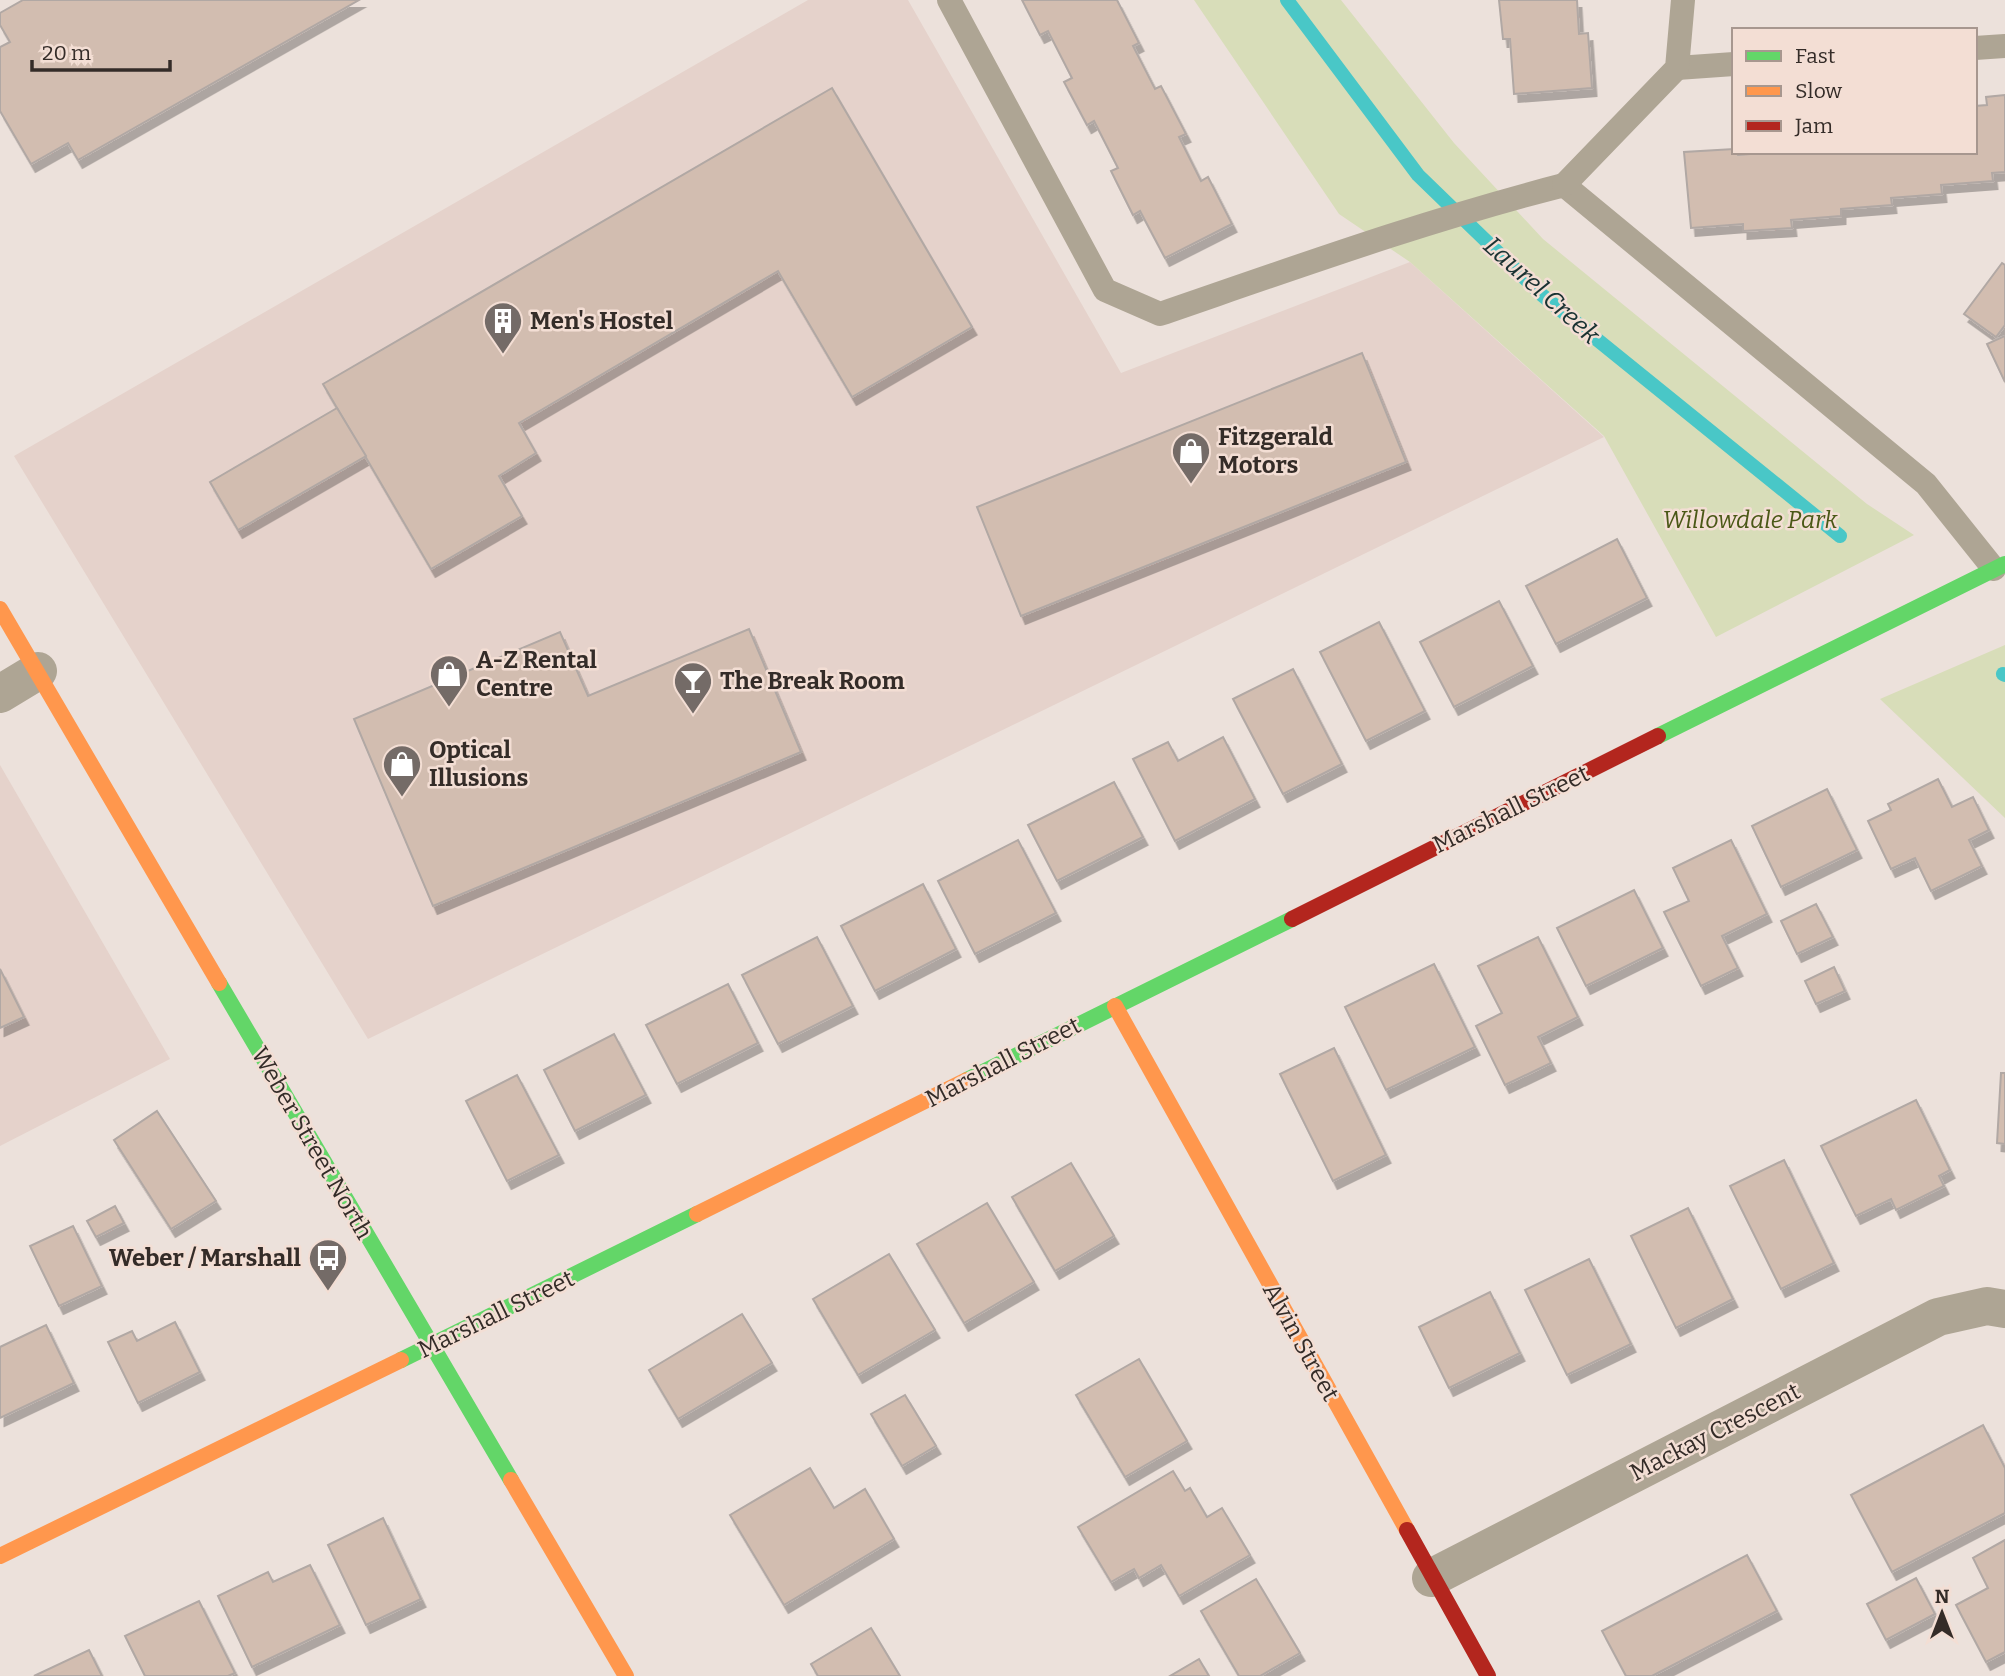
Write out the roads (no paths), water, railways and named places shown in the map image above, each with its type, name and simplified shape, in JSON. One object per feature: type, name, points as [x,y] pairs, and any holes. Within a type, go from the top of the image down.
[{"type":"street","name":"Marshall Street","points":[[0,1556],[430,1346],[1999,567]]},
{"type":"street","name":"Weber Street North","points":[[0,609],[626,1676]]},
{"type":"street","points":[[0,694],[38,671]]},
{"type":"street","name":"Alvin Street","points":[[1115,1006],[1488,1676]]},
{"type":"street","name":"Mackay Crescent","points":[[1432,1578],[1938,1317],[1987,1306],[2005,1309]]},
{"type":"lane","points":[[949,0],[1105,290],[1160,314],[1365,244],[1500,201],[1563,185],[1676,68],[1683,0]]},
{"type":"lane","points":[[1977,48],[2005,46]]},
{"type":"lane","points":[[1676,68],[1732,64]]},
{"type":"lane","points":[[1563,185],[1926,484],[1999,567]]},
{"type":"waterway","name":"Laurel Creek","points":[[1287,0],[1418,175],[1542,295],[1840,536]]},
{"type":"place","name":"Men's Hostel","points":[[503,355]]},
{"type":"place","name":"Fitzgerald Motors","points":[[1191,485]]},
{"type":"place","name":"A-Z Rental Centre","points":[[449,708]]},
{"type":"place","name":"The Break Room","points":[[693,715]]},
{"type":"place","name":"Optical Illusions","points":[[402,798]]},
{"type":"place","name":"Weber / Marshall","points":[[328,1292]]},
{"type":"park label","name":"Willowdale Park","points":[[1750,520]]}]
